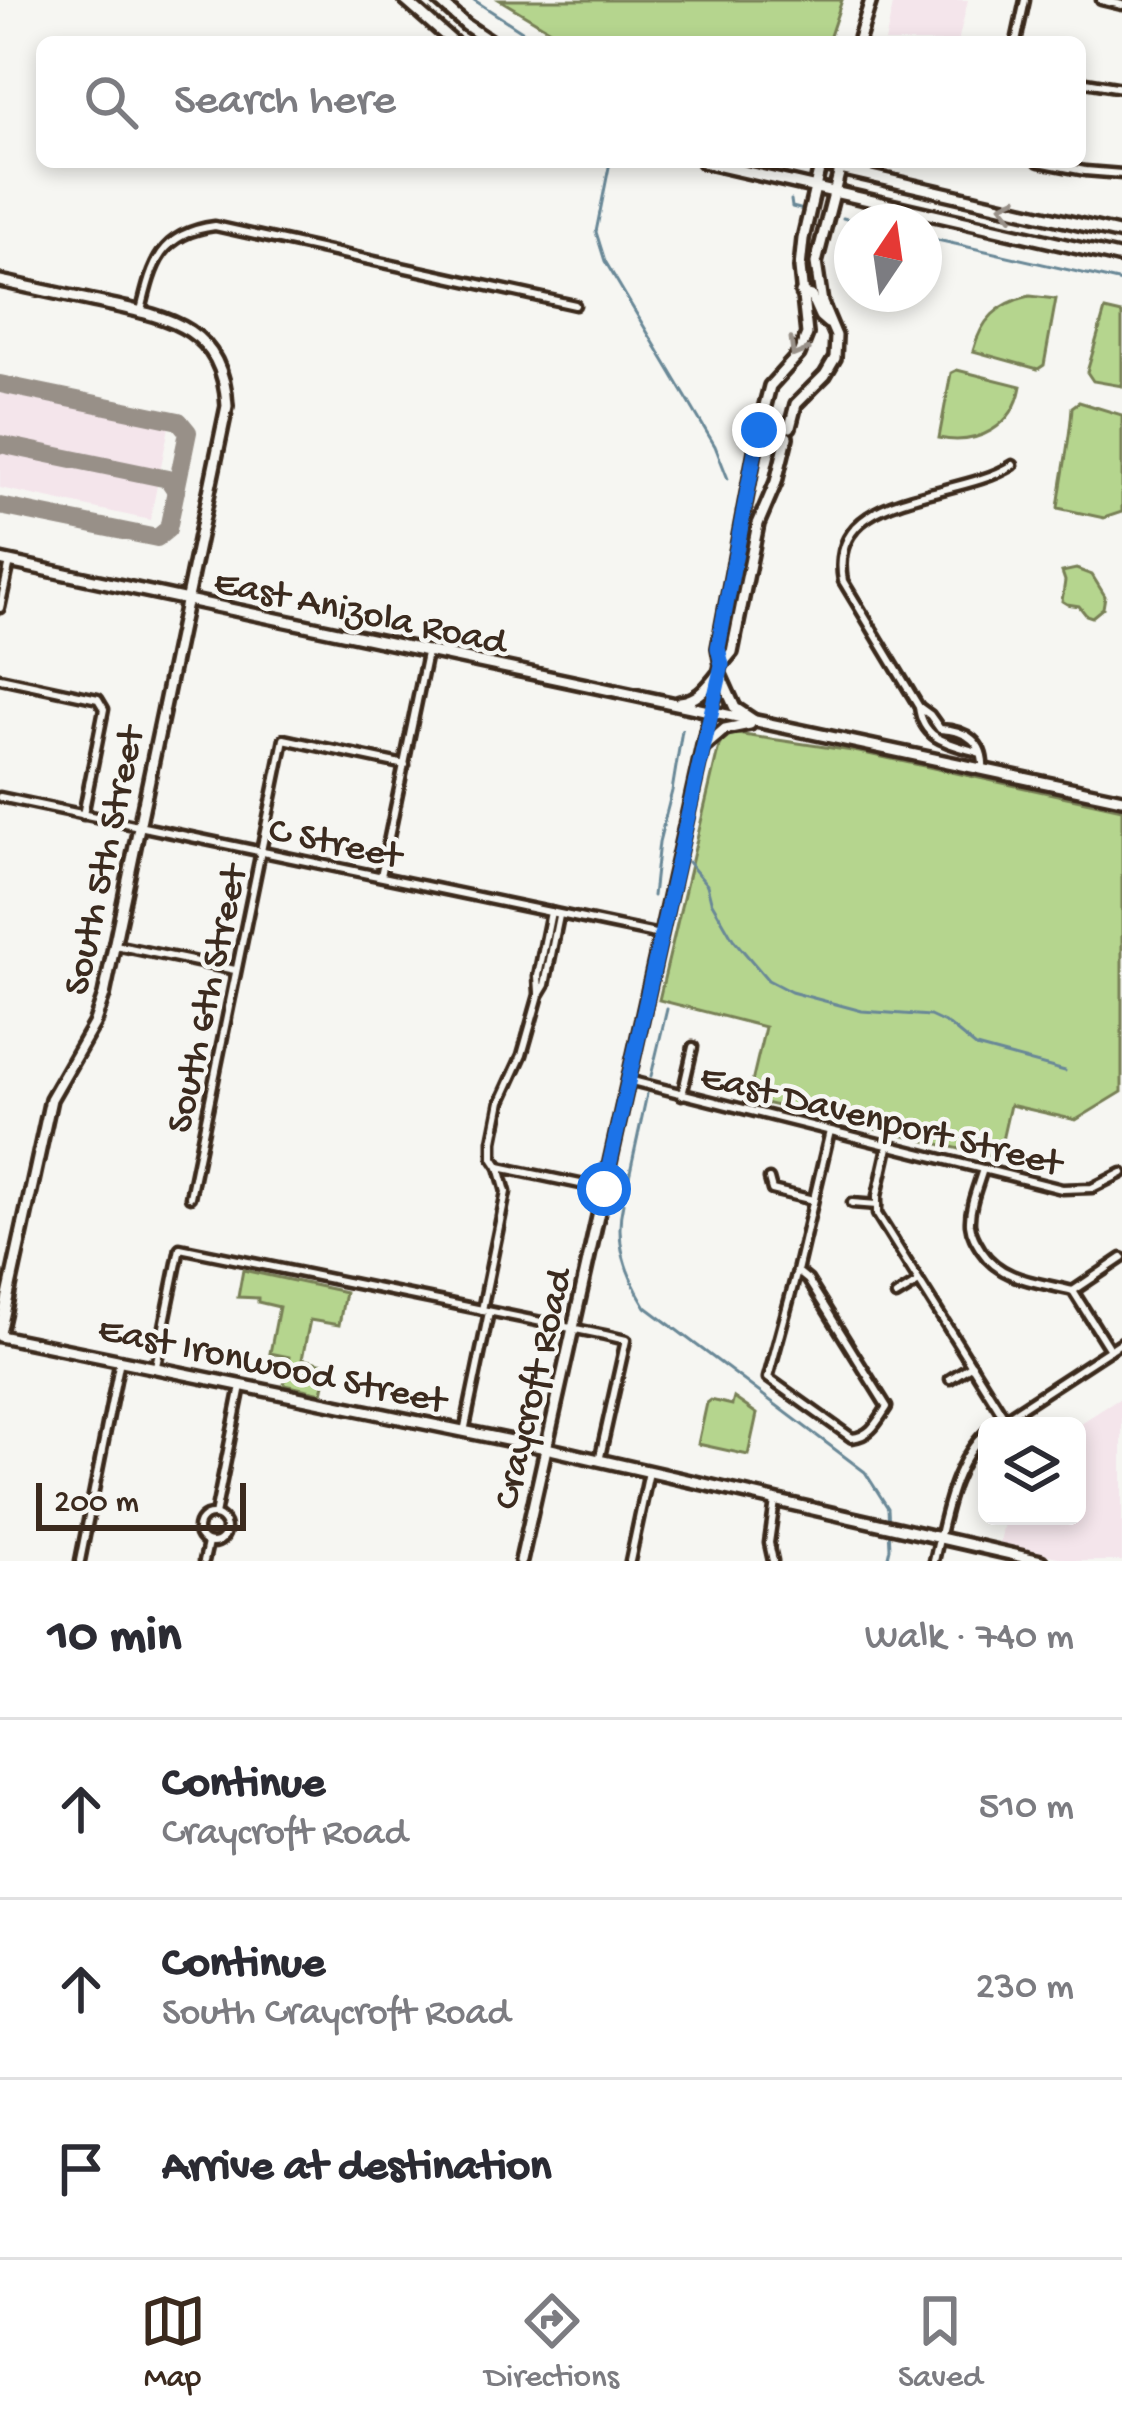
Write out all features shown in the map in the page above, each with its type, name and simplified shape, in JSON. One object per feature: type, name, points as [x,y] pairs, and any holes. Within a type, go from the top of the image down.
[{"type":"street","points":[[405,0],[446,36]]},
{"type":"street","points":[[438,0],[482,36]]},
{"type":"street","points":[[862,36],[871,0]]},
{"type":"street","points":[[1017,36],[1025,0]]},
{"type":"street","points":[[1102,0],[1122,4]]},
{"type":"street","points":[[1086,82],[1122,88]]},
{"type":"street","points":[[728,168],[1122,258]]},
{"type":"street","points":[[756,722],[735,708],[727,695],[718,648],[766,398],[774,379],[804,344],[803,239],[817,168]]},
{"type":"street","points":[[669,704],[697,697],[732,652],[758,524],[776,482],[796,404],[832,364],[836,349],[816,263],[840,168]]},
{"type":"street","points":[[853,168],[1122,234]]},
{"type":"street","points":[[1070,168],[1122,175]]},
{"type":"street","points":[[0,280],[141,311],[152,269],[163,250],[187,232],[215,226],[575,305]]},
{"type":"street","points":[[801,293],[811,296],[820,316],[832,326]]},
{"type":"street","name":"South 5th Street","points":[[0,1335],[51,1099],[94,1024],[104,995],[226,416],[221,373],[205,343],[184,326],[141,311]]},
{"type":"street","points":[[983,770],[980,747],[966,734],[940,729],[919,707],[843,581],[841,559],[849,532],[873,512],[1013,465]]},
{"type":"street","points":[[0,608],[5,561]]},
{"type":"street","name":"East Anizola Road","points":[[5,561],[1122,799]]},
{"type":"street","points":[[381,876],[427,652]]},
{"type":"street","name":"Craycroft Road","points":[[521,1561],[721,669]]},
{"type":"street","points":[[0,678],[98,699],[104,709],[82,815]]},
{"type":"street","points":[[919,707],[920,720],[934,737],[981,753]]},
{"type":"street","points":[[703,748],[725,729],[756,722]]},
{"type":"street","name":"South 6th Street","points":[[190,1197],[284,740],[405,766]]},
{"type":"street","name":"C Street","points":[[0,797],[660,934]]},
{"type":"street","points":[[464,1432],[506,1192],[492,1146],[501,1101],[545,986],[555,914]]},
{"type":"street","points":[[115,945],[236,970]]},
{"type":"street","points":[[682,1095],[693,1047]]},
{"type":"street","name":"East Davenport Street","points":[[628,1081],[1062,1189],[1098,1186],[1122,1173]]},
{"type":"street","points":[[796,1271],[808,1280],[887,1407],[870,1433],[852,1438],[767,1378],[830,1131]]},
{"type":"street","points":[[889,1145],[878,1214],[1003,1417]]},
{"type":"street","points":[[499,1167],[604,1189]]},
{"type":"street","points":[[983,1168],[970,1224],[991,1264],[1006,1274],[1073,1291],[1110,1350]]},
{"type":"street","points":[[769,1179],[772,1190],[813,1200]]},
{"type":"street","points":[[852,1203],[877,1205]]},
{"type":"street","points":[[156,1368],[180,1248],[574,1329],[626,1340],[599,1461]]},
{"type":"street","points":[[1073,1291],[1122,1258]]},
{"type":"street","points":[[896,1296],[920,1282]]},
{"type":"street","name":"East Ironwood Street","points":[[0,1335],[546,1448],[1041,1561]]},
{"type":"street","points":[[1006,1417],[1122,1342]]},
{"type":"street","points":[[80,1561],[120,1360]]},
{"type":"street","points":[[950,1379],[972,1366]]},
{"type":"street","points":[[215,1515],[241,1386]]},
{"type":"street","points":[[934,1561],[957,1476],[978,1442]]},
{"type":"street","points":[[630,1561],[649,1472]]},
{"type":"street","points":[[770,1560],[769,1530],[776,1501]]},
{"type":"street","points":[[206,1515],[215,1515],[226,1530],[222,1539],[208,1543],[198,1534],[198,1525],[206,1515]]},
{"type":"street","points":[[205,1561],[208,1543]]},
{"type":"shaded area","points":[[894,0],[968,0],[959,36],[886,36]]},
{"type":"shaded area","points":[[0,393],[169,427],[150,520],[0,488]]},
{"type":"shaded area","points":[[1122,1397],[1122,1561],[1073,1561],[1000,1543],[1003,1525],[1086,1525],[1086,1420]]},
{"type":"green space","points":[[500,0],[842,0],[830,36],[560,36]]},
{"type":"green space","points":[[1030,296],[1056,299],[1044,365],[1038,369],[973,351],[992,314]]},
{"type":"green space","points":[[1105,310],[1122,314],[1122,386],[1093,381],[1087,372]]},
{"type":"green space","points":[[957,370],[1021,386],[1011,413],[992,430],[967,439],[939,438],[951,373]]},
{"type":"green space","points":[[1079,402],[1122,415],[1122,512],[1104,518],[1058,508],[1072,407]]},
{"type":"green space","points":[[1076,569],[1092,575],[1105,596],[1103,608],[1092,617],[1062,601],[1062,572]]},
{"type":"green space","points":[[730,733],[859,752],[1122,809],[1122,1092],[1076,1120],[1010,1105],[998,1158],[748,1099],[765,1027],[659,1000],[719,746]]},
{"type":"green space","points":[[243,1270],[345,1292],[339,1325],[310,1320],[302,1359],[328,1365],[322,1393],[284,1385],[289,1357],[270,1353],[279,1307],[258,1302],[258,1298],[238,1297]]},
{"type":"green space","points":[[734,1398],[757,1414],[748,1455],[698,1444],[707,1403],[732,1405]]},
{"type":"waterway","points":[[474,0],[530,36]]},
{"type":"waterway","points":[[609,168],[596,232],[605,261],[715,446],[728,479]]},
{"type":"waterway","points":[[791,200],[792,207],[800,209]]},
{"type":"waterway","points":[[942,241],[1122,282]]},
{"type":"waterway","points":[[653,896],[682,730]]},
{"type":"waterway","points":[[688,862],[707,885],[733,939],[768,980],[791,992],[862,1011],[930,1016],[976,1047],[1065,1071]]},
{"type":"waterway","points":[[651,1076],[667,1009]]},
{"type":"waterway","points":[[627,1186],[647,1094]]},
{"type":"waterway","points":[[623,1203],[624,1257],[646,1307],[865,1472],[888,1508],[887,1561]]},
{"type":"taxiway","points":[[0,384],[179,421],[188,432],[168,529],[157,538],[0,506]]},
{"type":"taxiway","points":[[0,444],[168,479],[176,491]]},
{"type":"route","points":[[604,1189],[722,665],[718,648],[759,430]]}]
